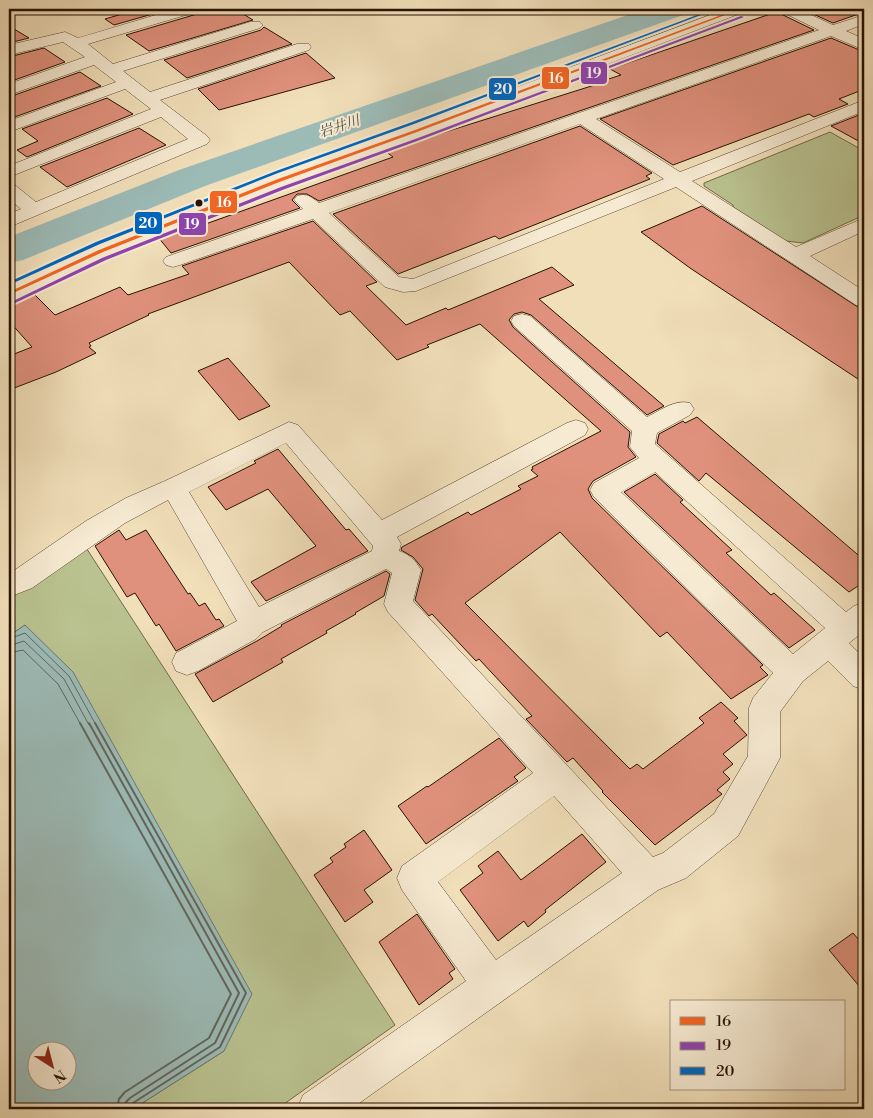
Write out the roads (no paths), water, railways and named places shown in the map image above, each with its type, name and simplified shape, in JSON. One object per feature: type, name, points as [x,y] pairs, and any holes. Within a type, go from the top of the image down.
[{"type":"street","points":[[76,43],[191,9]]},
{"type":"street","points":[[9,294],[101,252],[280,180],[416,132],[740,9]]},
{"type":"street","points":[[787,9],[864,45]]},
{"type":"street","points":[[173,261],[830,29],[864,19]]},
{"type":"street","points":[[110,70],[255,24]]},
{"type":"street","points":[[9,50],[65,37],[76,43],[201,140],[9,221]]},
{"type":"street","points":[[148,98],[303,47]]},
{"type":"street","points":[[9,90],[95,59]]},
{"type":"street","points":[[9,127],[127,83]]},
{"type":"street","points":[[280,180],[392,282],[410,286],[422,283],[864,105]]},
{"type":"street","points":[[9,172],[162,110]]},
{"type":"street","points":[[581,117],[864,300]]},
{"type":"street","points":[[9,190],[34,210]]},
{"type":"street","points":[[795,255],[864,224]]},
{"type":"street","points":[[522,321],[645,429]]},
{"type":"street","points":[[645,429],[682,409]]},
{"type":"street","points":[[187,662],[246,630],[253,623],[576,429]]},
{"type":"street","points":[[645,429],[642,446],[846,629],[864,677]]},
{"type":"street","points":[[9,586],[22,580],[124,511],[289,431],[381,546],[407,570],[398,604],[636,862],[646,877]]},
{"type":"street","points":[[657,459],[603,490],[792,672]]},
{"type":"street","points":[[174,488],[253,623]]},
{"type":"street","points":[[317,1109],[646,877],[674,866],[726,825],[764,758],[764,708],[792,672],[846,629]]},
{"type":"street","points":[[491,985],[414,878],[556,775]]},
{"type":"water","points":[[25,625],[73,672],[252,994],[224,1051],[133,1109],[9,1109],[9,636]]},
{"type":"waterway","name":"岩井川","points":[[9,251],[192,178],[673,9]]}]
